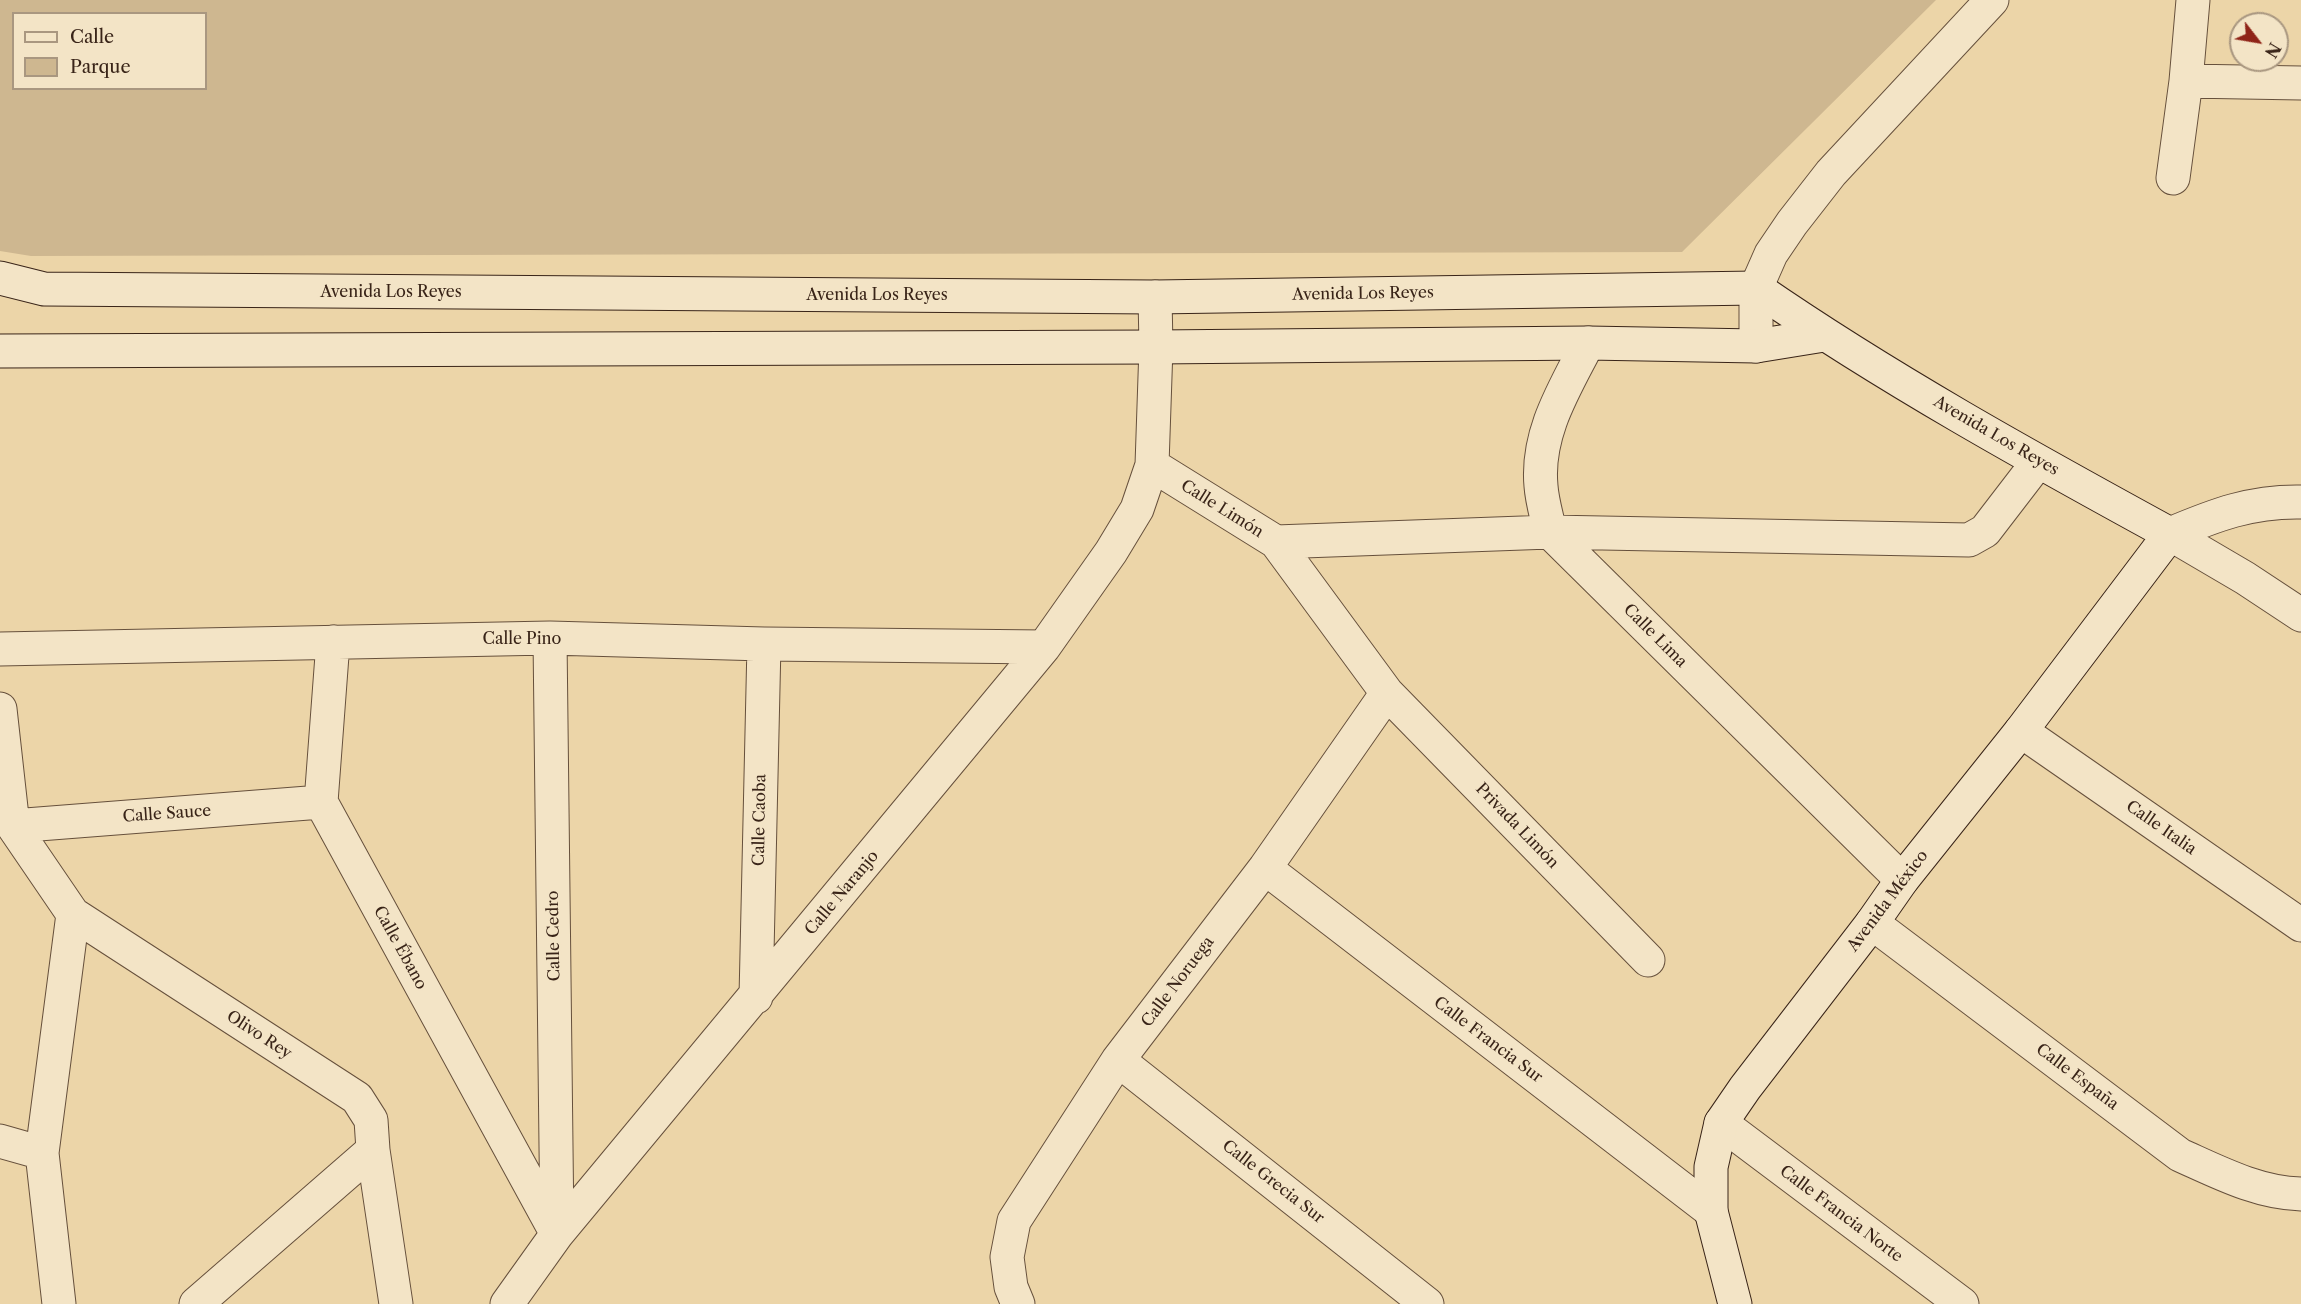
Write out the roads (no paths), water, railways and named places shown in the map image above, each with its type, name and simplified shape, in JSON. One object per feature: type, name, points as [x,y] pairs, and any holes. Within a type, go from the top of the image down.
[{"type":"street","points":[[1756,346],[1756,288],[1772,254],[1792,223],[1832,173],[1992,0]]},
{"type":"street","points":[[2172,178],[2186,81],[2193,0]]},
{"type":"street","points":[[2186,81],[2301,83]]},
{"type":"street","name":"Avenida Los Reyes","points":[[0,278],[44,289],[1155,297],[1756,288],[1824,335],[2038,462],[2245,578],[2301,615]]},
{"type":"street","points":[[1152,465],[1156,347],[1155,297]]},
{"type":"street","points":[[0,351],[1156,347],[1588,343],[1756,346],[1824,335]]},
{"type":"street","points":[[1550,532],[1541,488],[1542,450],[1554,408],[1588,343]]},
{"type":"street","points":[[1276,542],[1550,532],[1969,540],[1985,531],[2038,462]]},
{"type":"street","name":"Calle Limón","points":[[1152,465],[1276,542],[1387,693]]},
{"type":"street","name":"Calle Naranjo","points":[[507,1304],[557,1234],[756,997],[1044,647],[1111,552],[1132,518],[1152,465]]},
{"type":"street","points":[[2170,534],[2218,513],[2274,502],[2301,502]]},
{"type":"street","name":"Calle Lima","points":[[1550,532],[1902,880]]},
{"type":"street","name":"Avenida México","points":[[1735,1304],[1711,1211],[1712,1167],[1721,1123],[1902,880],[2021,732],[2170,534]]},
{"type":"street","name":"Calle Pino","points":[[0,649],[550,638],[764,644],[1044,647]]},
{"type":"street","name":"Calle Cedro","points":[[550,638],[557,1234]]},
{"type":"street","points":[[321,802],[333,642]]},
{"type":"street","name":"Calle Caoba","points":[[756,997],[764,644]]},
{"type":"street","name":"Calle Noruega","points":[[1014,1296],[1007,1257],[1014,1221],[1118,1060],[1265,868],[1387,693]]},
{"type":"street","name":"Privada Limón","points":[[1387,693],[1648,960]]},
{"type":"street","points":[[0,709],[13,826]]},
{"type":"street","name":"Calle Italia","points":[[2021,732],[2301,925]]},
{"type":"street","name":"Calle Ébano","points":[[321,802],[557,1234]]},
{"type":"street","name":"Calle Sauce","points":[[13,826],[321,802]]},
{"type":"street","name":"Olivo Rey","points":[[13,826],[73,914],[357,1098],[371,1120],[373,1150],[396,1304]]},
{"type":"street","name":"Calle Francia Sur","points":[[1265,868],[1711,1211]]},
{"type":"street","points":[[59,1304],[42,1153],[73,914]]},
{"type":"street","name":"Calle España","points":[[1872,923],[2180,1155],[2228,1176],[2280,1193],[2301,1194]]},
{"type":"street","name":"Calle Grecia Sur","points":[[1118,1060],[1427,1304]]},
{"type":"street","name":"Calle Francia Norte","points":[[1721,1123],[1962,1304]]},
{"type":"street","points":[[0,1141],[42,1153]]},
{"type":"street","points":[[196,1304],[373,1150]]}]
